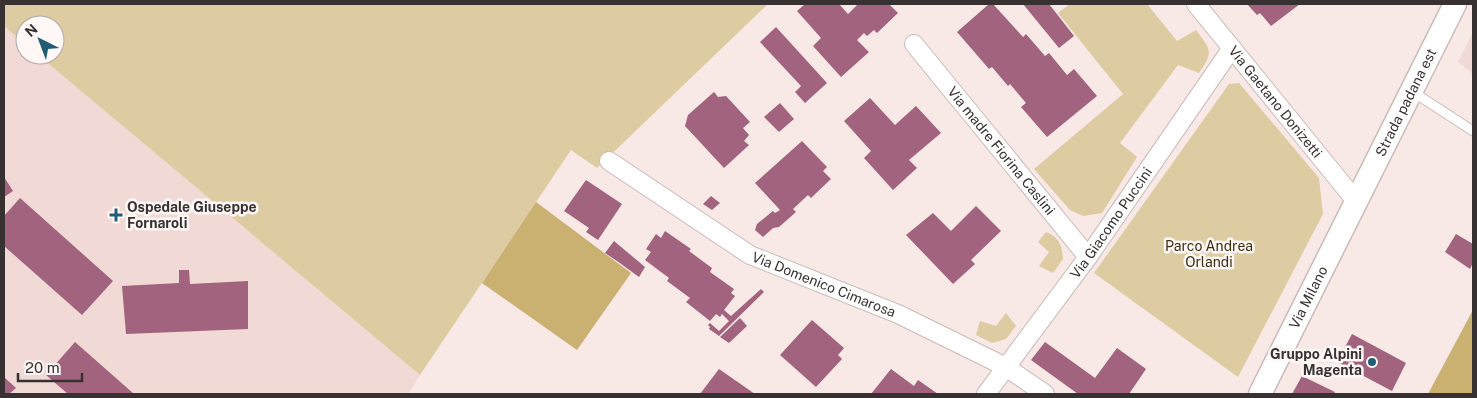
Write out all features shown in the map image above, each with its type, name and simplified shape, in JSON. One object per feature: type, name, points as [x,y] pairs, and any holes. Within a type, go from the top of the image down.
[{"type":"street","name":"Via Gaetano Donizetti","points":[[1196,4],[1356,201]]},
{"type":"street","name":"Strada padana est","points":[[1356,201],[1454,4]]},
{"type":"street","name":"Via madre Fiorina Caslini","points":[[914,44],[1088,257]]},
{"type":"street","name":"Via Giacomo Puccini","points":[[986,394],[1088,257],[1232,48]]},
{"type":"street","name":"Via Domenico Cimarosa","points":[[609,161],[750,255],[898,314],[1006,367],[1046,394]]},
{"type":"street","name":"Via Milano","points":[[1260,394],[1356,201]]},
{"type":"lane","points":[[1410,91],[1473,131]]},
{"type":"shaded area","name":"Ospedale Giuseppe Fornaroli","points":[[4,26],[15,35],[15,65],[50,65],[420,375],[408,394],[4,394]]},
{"type":"shaded area","points":[[1473,32],[1473,74],[1458,62]]},
{"type":"shaded area","points":[[536,202],[631,273],[577,350],[482,283]]},
{"type":"shaded area","points":[[1473,310],[1473,394],[1428,394]]},
{"type":"green space","points":[[4,4],[768,4],[597,168],[571,150],[420,375],[50,65],[65,65],[65,15],[15,15],[15,35],[4,26]]},
{"type":"green space","points":[[1070,4],[1147,4],[1177,41],[1196,30],[1209,51],[1207,60],[1199,73],[1178,65],[1120,143],[1137,157],[1102,213],[1083,216],[1070,210],[1034,169],[1123,94],[1058,13]]},
{"type":"green space","name":"Parco Andrea Orlandi","points":[[1239,83],[1319,178],[1323,214],[1238,377],[1094,273],[1229,84]]},
{"type":"green space","points":[[1046,232],[1057,239],[1063,254],[1063,259],[1053,273],[1039,266],[1049,252],[1038,242]]},
{"type":"green space","points":[[1006,313],[1016,326],[1006,339],[992,343],[976,335],[980,321],[996,326]]},
{"type":"building","points":[[805,4],[839,4],[848,14],[858,4],[889,4],[898,13],[877,33],[874,30],[867,36],[864,33],[857,40],[869,52],[841,77],[813,46],[821,38],[797,11]]},
{"type":"building","points":[[989,4],[993,4],[1023,37],[1026,34],[1045,56],[1049,53],[1067,75],[1074,69],[1097,96],[1047,137],[1021,107],[1026,103],[1010,84],[1008,86],[992,67],[989,69],[957,32]]},
{"type":"building","points":[[1023,4],[1049,4],[1074,36],[1059,48]]},
{"type":"building","points":[[1247,4],[1300,4],[1271,26],[1260,13],[1257,15]]},
{"type":"building","points":[[776,27],[827,83],[805,103],[795,92],[801,86],[760,42]]},
{"type":"building","points":[[714,92],[718,97],[726,96],[750,122],[743,128],[749,135],[744,141],[749,145],[724,168],[685,126],[688,115]]},
{"type":"building","points":[[870,98],[895,125],[916,106],[941,133],[909,160],[917,168],[893,190],[864,158],[871,151],[844,121]]},
{"type":"building","points":[[780,103],[794,119],[779,132],[764,117]]},
{"type":"building","points":[[802,141],[827,167],[823,171],[831,179],[811,198],[808,195],[793,209],[796,212],[779,227],[773,228],[763,237],[755,230],[757,224],[773,211],[775,213],[780,210],[755,183]]},
{"type":"building","points":[[4,177],[13,191],[4,197]]},
{"type":"building","points":[[586,180],[622,204],[598,240],[586,232],[589,228],[564,211]]},
{"type":"building","points":[[711,196],[720,203],[712,210],[703,204]]},
{"type":"building","points":[[20,198],[113,281],[82,315],[4,246],[4,216]]},
{"type":"building","points":[[976,206],[1001,231],[971,260],[975,264],[953,284],[906,235],[933,213],[951,231]]},
{"type":"building","points":[[665,231],[691,249],[689,251],[712,268],[710,272],[734,289],[731,293],[735,296],[724,310],[731,316],[761,289],[764,292],[719,336],[709,329],[708,325],[710,323],[719,331],[729,321],[722,314],[720,317],[716,314],[710,321],[686,302],[690,298],[667,281],[669,278],[645,260],[651,252],[646,249],[656,234],[661,238]]},
{"type":"building","points":[[1456,234],[1473,244],[1473,263],[1470,269],[1445,252]]},
{"type":"building","points":[[614,241],[645,267],[639,277],[605,253]]},
{"type":"building","points":[[179,270],[189,270],[190,284],[248,281],[248,329],[126,334],[122,286],[179,283]]},
{"type":"building","points":[[740,318],[747,326],[729,343],[720,337]]},
{"type":"building","points":[[812,320],[844,348],[838,355],[842,359],[816,387],[780,355]]},
{"type":"building","name":"Gruppo Alpini Magenta","points":[[1352,334],[1406,363],[1392,391],[1337,362]]},
{"type":"building","points":[[75,342],[134,394],[68,394],[46,375]]},
{"type":"building","points":[[1045,342],[1095,378],[1117,348],[1146,369],[1129,394],[1078,394],[1031,360]]},
{"type":"building","points":[[719,369],[755,394],[700,394]]},
{"type":"building","points":[[891,369],[914,386],[918,380],[938,394],[871,394]]},
{"type":"building","points":[[1302,376],[1335,392],[1334,394],[1292,394]]},
{"type":"building","points":[[4,377],[16,388],[9,394],[4,394]]},
{"type":"place","name":"Ospedale Giuseppe Fornaroli","points":[[116,215]]},
{"type":"place","name":"Gruppo Alpini Magenta","points":[[1372,362]]}]
